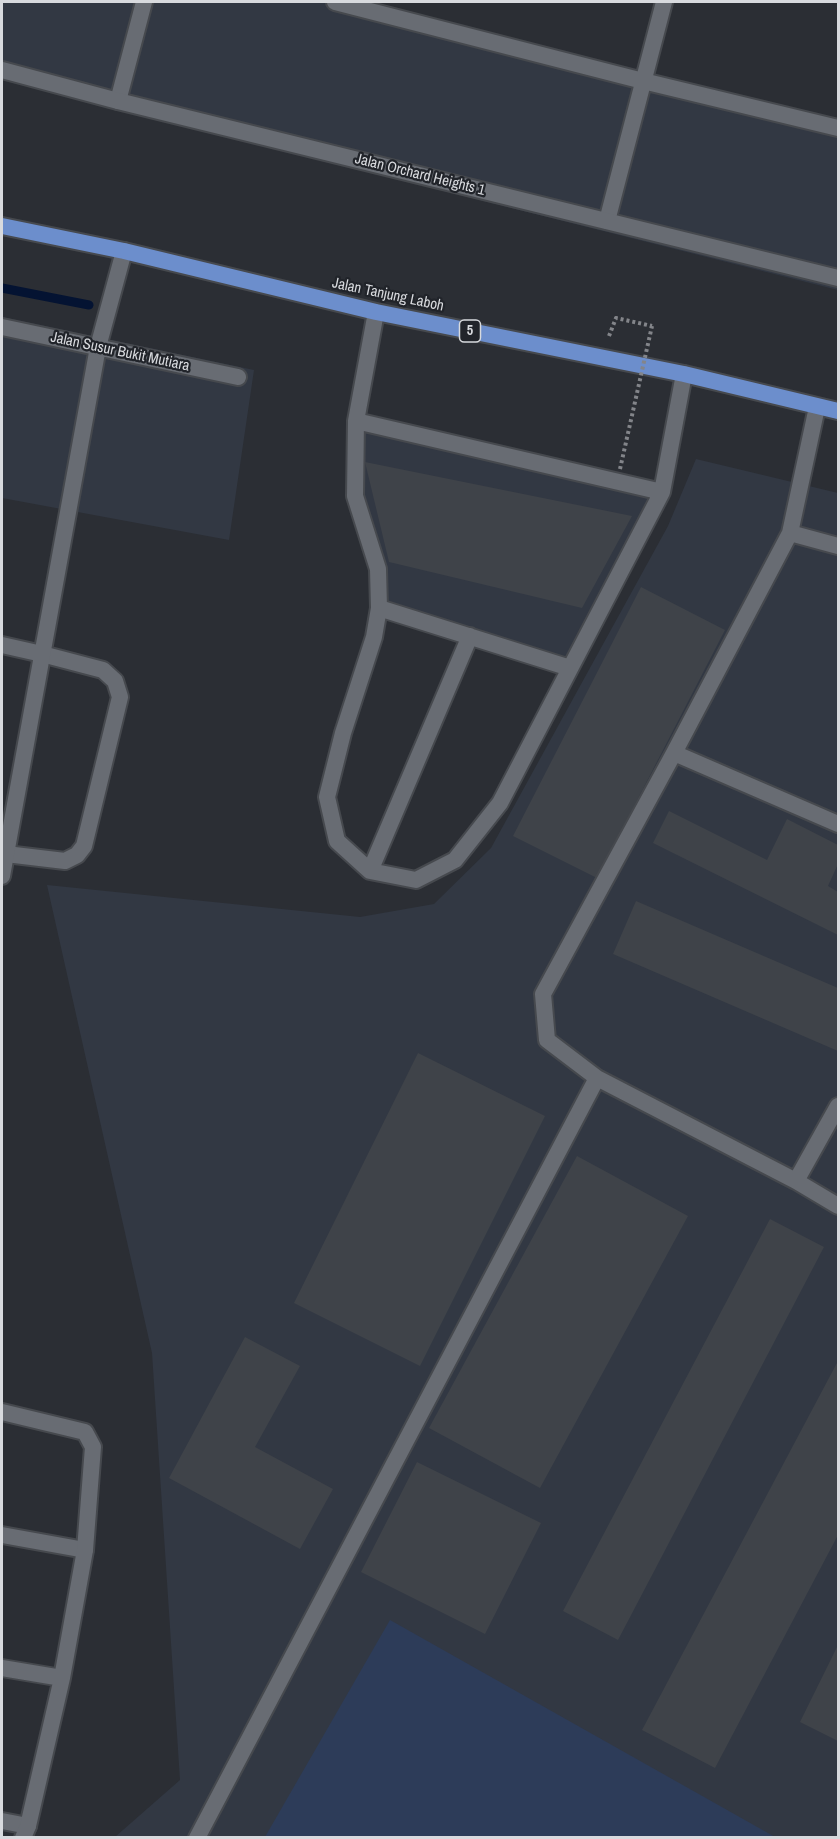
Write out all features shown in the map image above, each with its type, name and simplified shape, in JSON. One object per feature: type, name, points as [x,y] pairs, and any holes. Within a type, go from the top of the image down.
[{"type":"highway","name":"Jalan Tanjung Laboh","points":[[2,226],[124,251],[376,312],[684,374],[838,411]]},
{"type":"street","points":[[118,101],[144,2]]},
{"type":"street","points":[[335,2],[838,128]]},
{"type":"street","points":[[607,221],[664,2]]},
{"type":"street","name":"Jalan Orchard Heights 1","points":[[2,70],[118,101],[838,278]]},
{"type":"street","points":[[2,876],[98,347],[124,251]]},
{"type":"street","points":[[376,312],[356,421],[355,496],[378,568],[379,608],[374,637],[343,733],[327,797],[337,841],[369,871],[416,880],[455,860],[500,803],[662,492],[684,374]]},
{"type":"street","name":"Jalan Susur Bukit Mutiara","points":[[2,327],[238,377]]},
{"type":"street","points":[[817,406],[789,533],[674,753],[543,994],[547,1040],[597,1078],[796,1181],[838,1206]]},
{"type":"street","points":[[356,421],[662,492]]},
{"type":"street","points":[[789,533],[838,546]]},
{"type":"street","points":[[379,608],[570,668]]},
{"type":"street","points":[[369,871],[470,636]]},
{"type":"street","points":[[2,645],[103,670],[115,681],[120,697],[84,846],[77,855],[65,861],[6,854]]},
{"type":"street","points":[[674,753],[838,824]]},
{"type":"street","points":[[196,1838],[597,1078]]},
{"type":"street","points":[[796,1181],[838,1106]]},
{"type":"street","points":[[2,1412],[85,1432],[93,1447],[85,1550],[62,1678],[26,1832],[2,1821]]},
{"type":"street","points":[[2,1535],[85,1550]]},
{"type":"street","points":[[2,1668],[62,1678]]},
{"type":"path","points":[[616,318],[652,326],[620,469]]},
{"type":"shaded area","points":[[2,2],[362,2],[838,122],[838,290],[2,80]]},
{"type":"shaded area","points":[[2,317],[254,370],[229,540],[2,498]]},
{"type":"shaded area","points":[[350,414],[672,487],[580,664],[372,600],[371,567]]},
{"type":"shaded area","points":[[696,459],[838,493],[838,1837],[115,1837],[180,1780],[152,1353],[47,885],[360,917],[434,904],[491,848],[668,526]]},
{"type":"shaded area","points":[[390,1620],[775,1837],[265,1837]]},
{"type":"building","points":[[365,462],[632,516],[582,608],[389,562]]},
{"type":"building","points":[[641,587],[725,630],[597,878],[513,836]]},
{"type":"building","points":[[669,811],[767,860],[787,819],[838,845],[838,864],[828,886],[838,892],[838,935],[653,843]]},
{"type":"building","points":[[636,901],[838,988],[838,1051],[613,954]]},
{"type":"building","points":[[418,1053],[545,1116],[420,1366],[294,1303]]},
{"type":"building","points":[[577,1156],[688,1216],[540,1488],[429,1428]]},
{"type":"building","points":[[770,1219],[824,1247],[618,1640],[563,1611]]},
{"type":"building","points":[[245,1337],[300,1366],[255,1447],[333,1489],[300,1549],[169,1478]]},
{"type":"building","points":[[838,1361],[838,1535],[715,1768],[642,1730]]},
{"type":"building","points":[[417,1462],[541,1523],[485,1634],[361,1572]]},
{"type":"building","points":[[838,1645],[838,1741],[800,1722]]},
{"type":"waterway","points":[[2,288],[89,305]]}]
